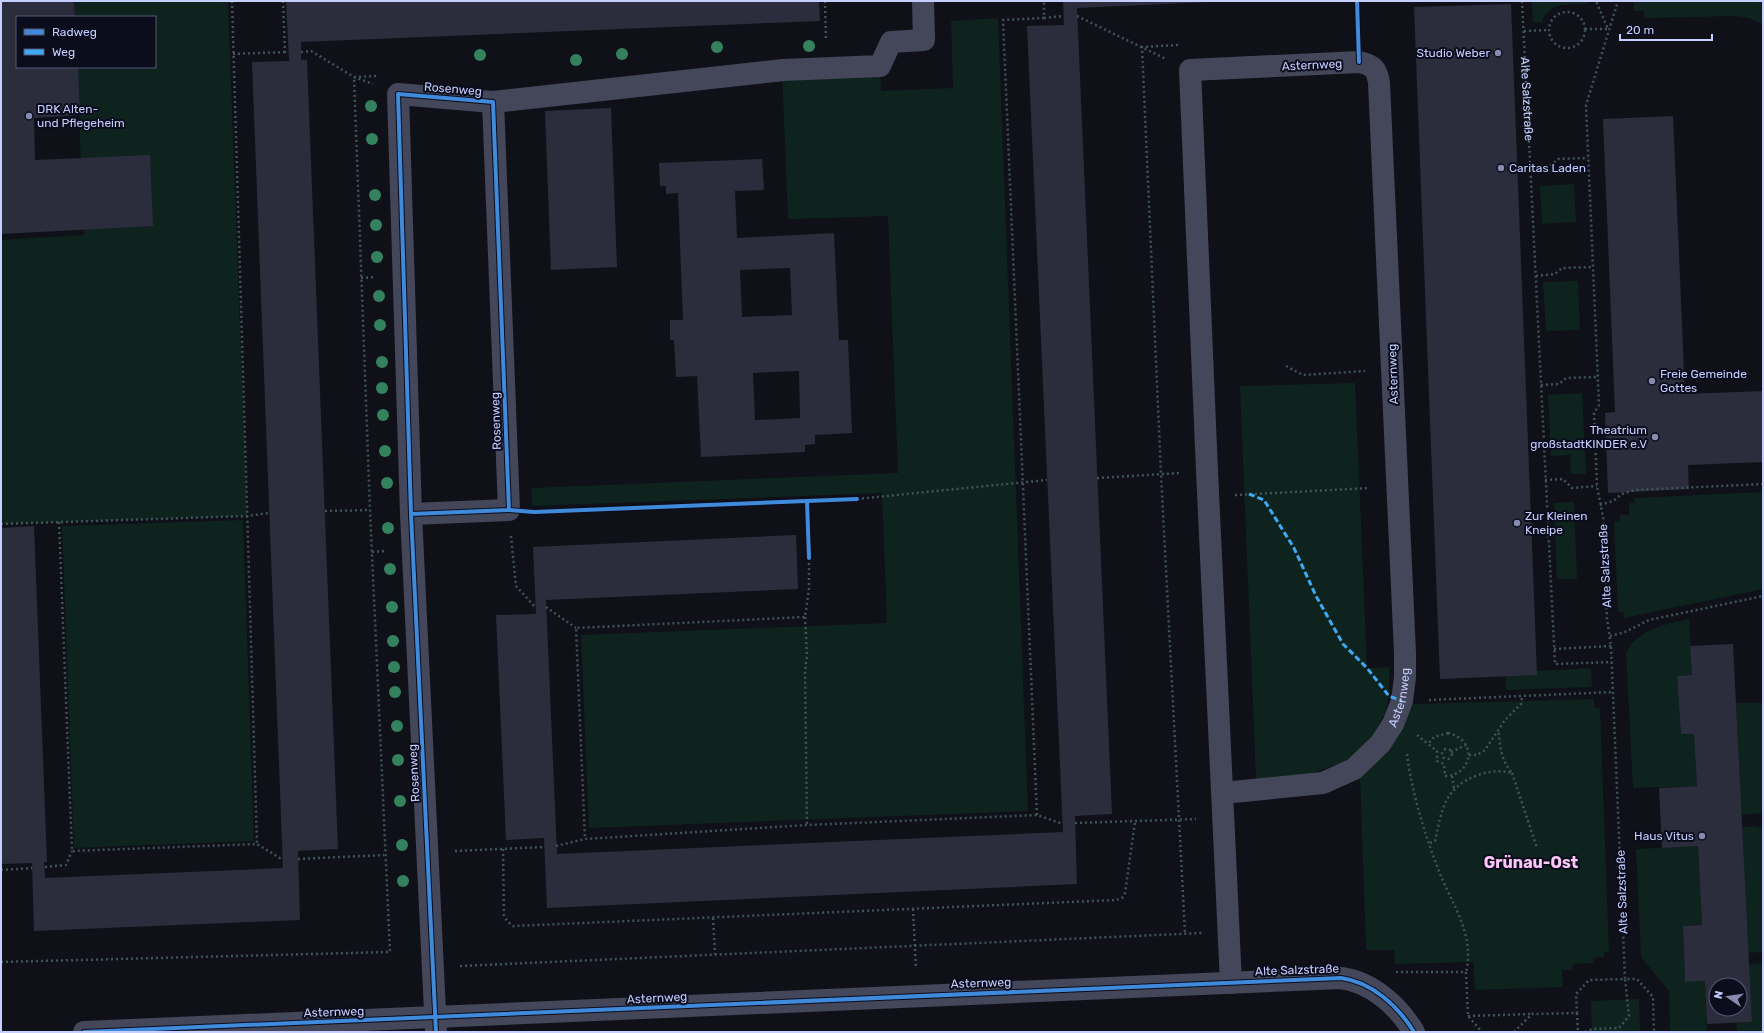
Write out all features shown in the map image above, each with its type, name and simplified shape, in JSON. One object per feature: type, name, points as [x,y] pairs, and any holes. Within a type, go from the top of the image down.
[{"type":"street","points":[[493,102],[783,70],[880,66],[891,42],[924,40],[923,1]]},
{"type":"street","name":"Asternweg","points":[[1190,70],[1359,62],[1374,67],[1378,74],[1393,370],[1396,486],[1405,653],[1405,677],[1402,700],[1393,724],[1380,744],[1354,769],[1323,783],[1223,793]]},
{"type":"street","points":[[1190,70],[1231,983]]},
{"type":"street","name":"Rosenweg","points":[[436,1025],[411,514],[398,94],[493,102],[509,510]]},
{"type":"street","points":[[411,514],[509,510]]},
{"type":"street","name":"Alte Salzstraße","points":[[1231,983],[1341,978],[1358,982],[1376,991],[1396,1009],[1414,1032]]},
{"type":"street","name":"Asternweg","points":[[84,1032],[436,1025],[1231,983]]},
{"type":"path","points":[[232,1],[257,844]]},
{"type":"path","points":[[233,54],[287,52],[283,1]]},
{"type":"path","points":[[825,1],[827,68]]},
{"type":"path","points":[[1044,1],[1044,18]]},
{"type":"path","points":[[1585,29],[1608,29],[1596,1]]},
{"type":"path","points":[[1564,12],[1576,14],[1584,23],[1585,29],[1582,40],[1579,44],[1568,48],[1557,45],[1553,41],[1549,30],[1553,18],[1564,12]]},
{"type":"path","points":[[1037,815],[1003,20],[1064,16]]},
{"type":"path","points":[[1077,16],[1190,70]]},
{"type":"path","points":[[1524,31],[1549,30]]},
{"type":"path","points":[[301,52],[311,51],[354,77],[398,94]]},
{"type":"path","points":[[1530,167],[1551,165],[1558,159],[1588,158]]},
{"type":"path","points":[[1536,276],[1555,274],[1562,268],[1593,267]]},
{"type":"path","points":[[1286,366],[1302,375],[1393,370]]},
{"type":"path","points":[[1541,385],[1559,384],[1566,378],[1597,377]]},
{"type":"path","points":[[1098,478],[1207,471]]},
{"type":"path","points":[[1545,480],[1563,479],[1572,488],[1597,486]]},
{"type":"path","points":[[856,498],[1047,480]]},
{"type":"path","points":[[1600,505],[1613,501],[1622,494],[1635,490],[1763,484]]},
{"type":"path","points":[[1209,497],[1396,486]]},
{"type":"path","points":[[325,511],[370,510]]},
{"type":"path","points":[[509,510],[516,586],[536,608]]},
{"type":"path","points":[[1,524],[247,516],[269,513]]},
{"type":"path","points":[[45,867],[66,865],[72,852],[59,522]]},
{"type":"path","points":[[807,825],[805,671],[807,654],[805,617],[809,589],[809,558]]},
{"type":"path","points":[[1610,636],[1625,632],[1649,620],[1763,596]]},
{"type":"path","points":[[546,607],[576,628],[805,617]]},
{"type":"path","points":[[576,628],[585,839]]},
{"type":"path","points":[[1554,649],[1612,646]]},
{"type":"path","points":[[1402,700],[1522,697],[1613,692]]},
{"type":"path","points":[[1469,755],[1481,753],[1510,713],[1521,704],[1522,697]]},
{"type":"path","points":[[1496,732],[1499,734],[1500,751],[1512,773],[1537,848]]},
{"type":"path","points":[[1448,733],[1462,739],[1466,745],[1469,755],[1463,767],[1452,776],[1445,776],[1444,764],[1436,759],[1437,751],[1428,744],[1434,737],[1448,733]]},
{"type":"path","points":[[1436,759],[1442,756],[1444,750],[1449,750],[1451,752],[1466,745]]},
{"type":"path","points":[[1407,749],[1414,792],[1430,844],[1440,874],[1464,928],[1468,947],[1466,972],[1468,1016],[1482,1032]]},
{"type":"path","points":[[1442,756],[1445,760],[1449,759],[1452,756],[1451,752]]},
{"type":"path","points":[[1430,844],[1435,841],[1444,807],[1454,788],[1465,780],[1482,774],[1498,771],[1512,773]]},
{"type":"path","points":[[1452,776],[1454,788]]},
{"type":"path","points":[[556,846],[585,839],[807,825],[1037,815],[1063,824]]},
{"type":"path","points":[[1075,823],[1224,818]]},
{"type":"path","points":[[503,849],[504,915],[507,921],[513,926],[713,918],[1116,900],[1122,898],[1125,893],[1135,822]]},
{"type":"path","points":[[72,852],[257,844],[283,860]]},
{"type":"path","points":[[428,853],[544,846]]},
{"type":"path","points":[[298,859],[384,855]]},
{"type":"path","points":[[1,870],[32,868]]},
{"type":"path","points":[[913,909],[916,958]]},
{"type":"path","points":[[713,918],[715,954]]},
{"type":"path","points":[[433,967],[1229,931]]},
{"type":"path","points":[[1,962],[390,952]]},
{"type":"path","points":[[1376,991],[1388,976],[1395,972],[1466,972]]},
{"type":"path","points":[[1578,1032],[1576,994],[1589,980],[1625,978],[1637,979],[1653,997],[1654,1032]]},
{"type":"path","points":[[1468,1016],[1577,1012]]},
{"type":"path","points":[[1514,1032],[1532,1014]]},
{"type":"green space","points":[[75,1],[228,1],[247,516],[1,524],[1,240],[84,235],[77,68],[156,68],[156,16],[75,16]]},
{"type":"green space","points":[[1532,1],[1587,1],[1587,4],[1554,7],[1545,15],[1542,22],[1533,22]]},
{"type":"green space","points":[[1634,1],[1763,1],[1763,24],[1748,18],[1735,16],[1644,18],[1644,11],[1634,11]]},
{"type":"green space","points":[[998,18],[1028,811],[589,828],[581,635],[887,623],[882,493],[532,506],[531,488],[898,473],[888,216],[788,219],[782,70],[880,66],[881,91],[953,88],[951,21]]},
{"type":"green space","points":[[1574,184],[1576,222],[1542,224],[1540,186]]},
{"type":"green space","points":[[1578,281],[1580,330],[1546,331],[1543,282]]},
{"type":"green space","points":[[1355,383],[1367,668],[1389,667],[1389,696],[1385,713],[1372,737],[1348,761],[1309,774],[1256,779],[1240,386]]},
{"type":"green space","points":[[1582,393],[1586,474],[1571,474],[1570,455],[1551,456],[1548,395]]},
{"type":"green space","points":[[1763,492],[1763,589],[1624,618],[1624,612],[1618,612],[1614,522],[1619,521],[1620,515],[1629,515],[1629,503],[1635,503],[1634,498]]},
{"type":"green space","points":[[1574,502],[1577,579],[1557,579],[1554,503]]},
{"type":"green space","points":[[243,520],[254,841],[74,848],[62,526]]},
{"type":"green space","points":[[1689,619],[1692,675],[1677,676],[1681,734],[1694,734],[1697,786],[1633,788],[1626,653],[1631,645],[1645,633],[1662,626]]},
{"type":"green space","points":[[1591,668],[1592,687],[1506,690],[1505,676],[1537,675],[1537,671]]},
{"type":"green space","points":[[1594,699],[1594,708],[1600,708],[1609,952],[1604,952],[1604,957],[1593,958],[1593,963],[1573,964],[1572,970],[1562,970],[1563,987],[1475,990],[1473,962],[1395,964],[1394,950],[1366,950],[1360,774],[1407,717],[1413,704]]},
{"type":"green space","points":[[1736,703],[1763,703],[1763,813],[1741,815]]},
{"type":"green space","points":[[1756,826],[1763,829],[1763,952],[1748,953],[1742,827]]},
{"type":"green space","points":[[1698,846],[1702,925],[1683,926],[1685,982],[1705,981],[1707,1032],[1670,1032],[1669,991],[1641,957],[1636,849]]},
{"type":"green space","points":[[1749,964],[1763,964],[1763,1032],[1737,1032],[1736,1023],[1752,1022]]},
{"type":"green space","points":[[1639,999],[1640,1032],[1592,1032],[1591,1001]]},
{"type":"building","name":"DRK Alten- und Pflegeheim","points":[[1,1],[74,1],[75,16],[16,16],[16,68],[78,68],[80,115],[34,118],[35,160],[150,155],[153,226],[1,234]]},
{"type":"building","points":[[286,1],[819,1],[820,21],[301,42],[301,60],[307,60],[338,849],[298,851],[300,920],[34,931],[32,863],[1,864],[1,528],[34,526],[47,862],[44,862],[45,878],[283,868],[252,62],[289,61]]},
{"type":"building","points":[[1063,1],[1210,1],[1077,8],[1112,814],[1075,816],[1077,884],[547,908],[544,838],[506,840],[496,615],[536,614],[533,547],[796,535],[798,589],[546,600],[557,854],[1063,832],[1027,26],[1064,25]]},
{"type":"building","points":[[1511,4],[1537,675],[1440,679],[1414,7]]},
{"type":"building","points":[[611,108],[617,267],[551,270],[545,111]]},
{"type":"building","points":[[1673,116],[1685,394],[1763,391],[1763,462],[1688,465],[1689,489],[1608,493],[1605,413],[1615,412],[1603,119]]},
{"type":"building","points":[[762,159],[764,190],[735,191],[737,238],[834,233],[839,340],[848,340],[852,433],[815,435],[815,444],[805,445],[805,452],[701,457],[697,376],[676,377],[674,340],[670,340],[670,320],[683,320],[678,193],[666,194],[666,186],[660,186],[659,163]],"holes":[[[790,268],[792,315],[742,317],[740,270]],[[799,371],[800,418],[755,420],[753,373]]]},
{"type":"building","name":"Haus Vitus","points":[[1733,644],[1752,1022],[1707,1024],[1705,981],[1685,982],[1683,926],[1702,925],[1698,846],[1662,848],[1659,788],[1697,786],[1694,734],[1681,734],[1677,676],[1692,675],[1690,646]]},
{"type":"marked path","points":[[1249,494],[1264,500],[1294,548],[1316,596],[1343,644],[1367,668],[1389,696],[1402,701]]},
{"type":"cycle path","points":[[1357,1],[1359,62]]},
{"type":"cycle path","points":[[411,514],[509,510],[493,102],[398,94],[411,514],[436,1032]]},
{"type":"cycle path","points":[[509,510],[534,512],[857,499]]},
{"type":"cycle path","points":[[807,501],[809,558]]},
{"type":"cycle path","points":[[84,1032],[1341,978],[1352,980],[1374,990],[1400,1013],[1414,1032]]},
{"type":"place","name":"Studio Weber","points":[[1498,53]]},
{"type":"place","name":"DRK Alten- und Pflegeheim","points":[[29,116]]},
{"type":"place","name":"Caritas Laden","points":[[1501,168]]},
{"type":"place","name":"Freie Gemeinde Gottes","points":[[1652,381]]},
{"type":"place","name":"Theatrium großstadtKINDER e.V","points":[[1655,437]]},
{"type":"place","name":"Zur Kleinen Kneipe","points":[[1517,523]]},
{"type":"place","name":"Haus Vitus","points":[[1702,836]]},
{"type":"district","name":"Grünau-Ost","points":[[1531,862]]}]
